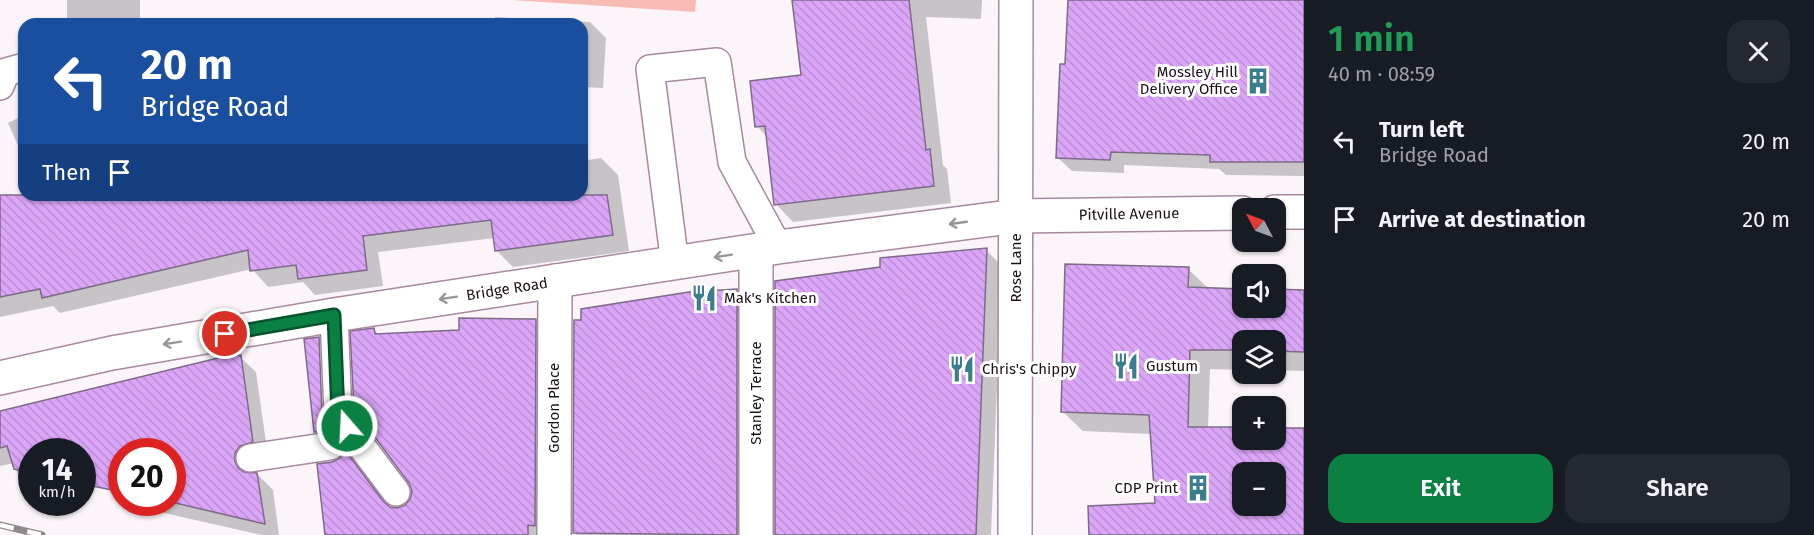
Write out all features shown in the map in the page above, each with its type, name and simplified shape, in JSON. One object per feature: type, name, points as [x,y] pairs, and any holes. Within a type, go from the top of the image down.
[{"type":"street","name":"Rose Lane","points":[[1015,535],[1016,0]]},
{"type":"street","points":[[1286,212],[1304,212]]},
{"type":"street","name":"Pitville Avenue","points":[[1016,216],[1232,213]]},
{"type":"street","name":"Bridge Road","points":[[0,378],[112,353],[334,315],[767,249],[1016,216]]},
{"type":"street","name":"Stanley Terrace","points":[[756,535],[767,249]]},
{"type":"street","name":"Gordon Place","points":[[554,535],[555,281]]},
{"type":"lane","points":[[675,264],[650,69],[717,62],[732,162],[767,249]]},
{"type":"lane","points":[[0,86],[6,72],[18,69]]},
{"type":"lane","points":[[250,458],[330,446],[338,415],[334,315]]},
{"type":"lane","points":[[338,415],[396,492]]},
{"type":"shaded area","points":[[512,0],[696,0],[695,12]]},
{"type":"building","points":[[792,0],[909,0],[926,150],[930,149],[934,186],[774,205],[765,126],[755,127],[750,81],[801,75]]},
{"type":"building","points":[[1068,0],[1304,0],[1304,162],[1210,162],[1210,155],[1111,152],[1110,160],[1056,158],[1060,64],[1065,64]]},
{"type":"building","points":[[0,195],[18,195],[18,201],[588,201],[588,195],[607,195],[613,235],[495,251],[491,220],[363,236],[367,270],[298,279],[296,265],[250,271],[248,250],[42,298],[40,289],[0,297]]},
{"type":"building","points":[[987,248],[976,535],[775,535],[775,281],[880,267],[880,258]]},
{"type":"building","points":[[1065,264],[1189,267],[1188,287],[1232,289],[1232,318],[1286,318],[1286,289],[1304,290],[1304,352],[1286,351],[1286,330],[1232,330],[1232,350],[1190,350],[1188,427],[1232,427],[1232,450],[1286,450],[1286,428],[1304,428],[1304,535],[1089,535],[1088,506],[1155,503],[1149,415],[1061,412]]},
{"type":"building","points":[[737,289],[737,535],[573,533],[574,320],[581,320],[581,309],[689,292]]},
{"type":"building","points":[[459,318],[536,319],[535,526],[528,525],[528,535],[325,535],[317,464],[332,462],[340,458],[345,450],[390,507],[397,508],[405,505],[412,491],[409,483],[354,409],[350,331],[374,328],[375,334],[459,330]]},
{"type":"building","points":[[319,337],[322,413],[317,432],[314,432],[304,339]]},
{"type":"building","points":[[241,355],[253,442],[240,446],[235,453],[235,461],[238,468],[244,472],[257,473],[265,524],[186,506],[186,438],[108,438],[108,489],[96,487],[96,438],[18,438],[18,470],[14,469],[7,446],[0,448],[0,411],[218,358]]},
{"type":"railway","points":[[0,525],[42,535]]},
{"type":"place","name":"Mossley Hill Delivery Office","points":[[1258,81]]},
{"type":"place","name":"Mak's Kitchen","points":[[704,298]]},
{"type":"place","name":"Gustum","points":[[1126,366]]},
{"type":"place","name":"Chris's Chippy","points":[[962,369]]},
{"type":"place","name":"CDP Print","points":[[1198,488]]},
{"type":"route","points":[[225,334],[334,315],[338,415],[347,426]]}]
